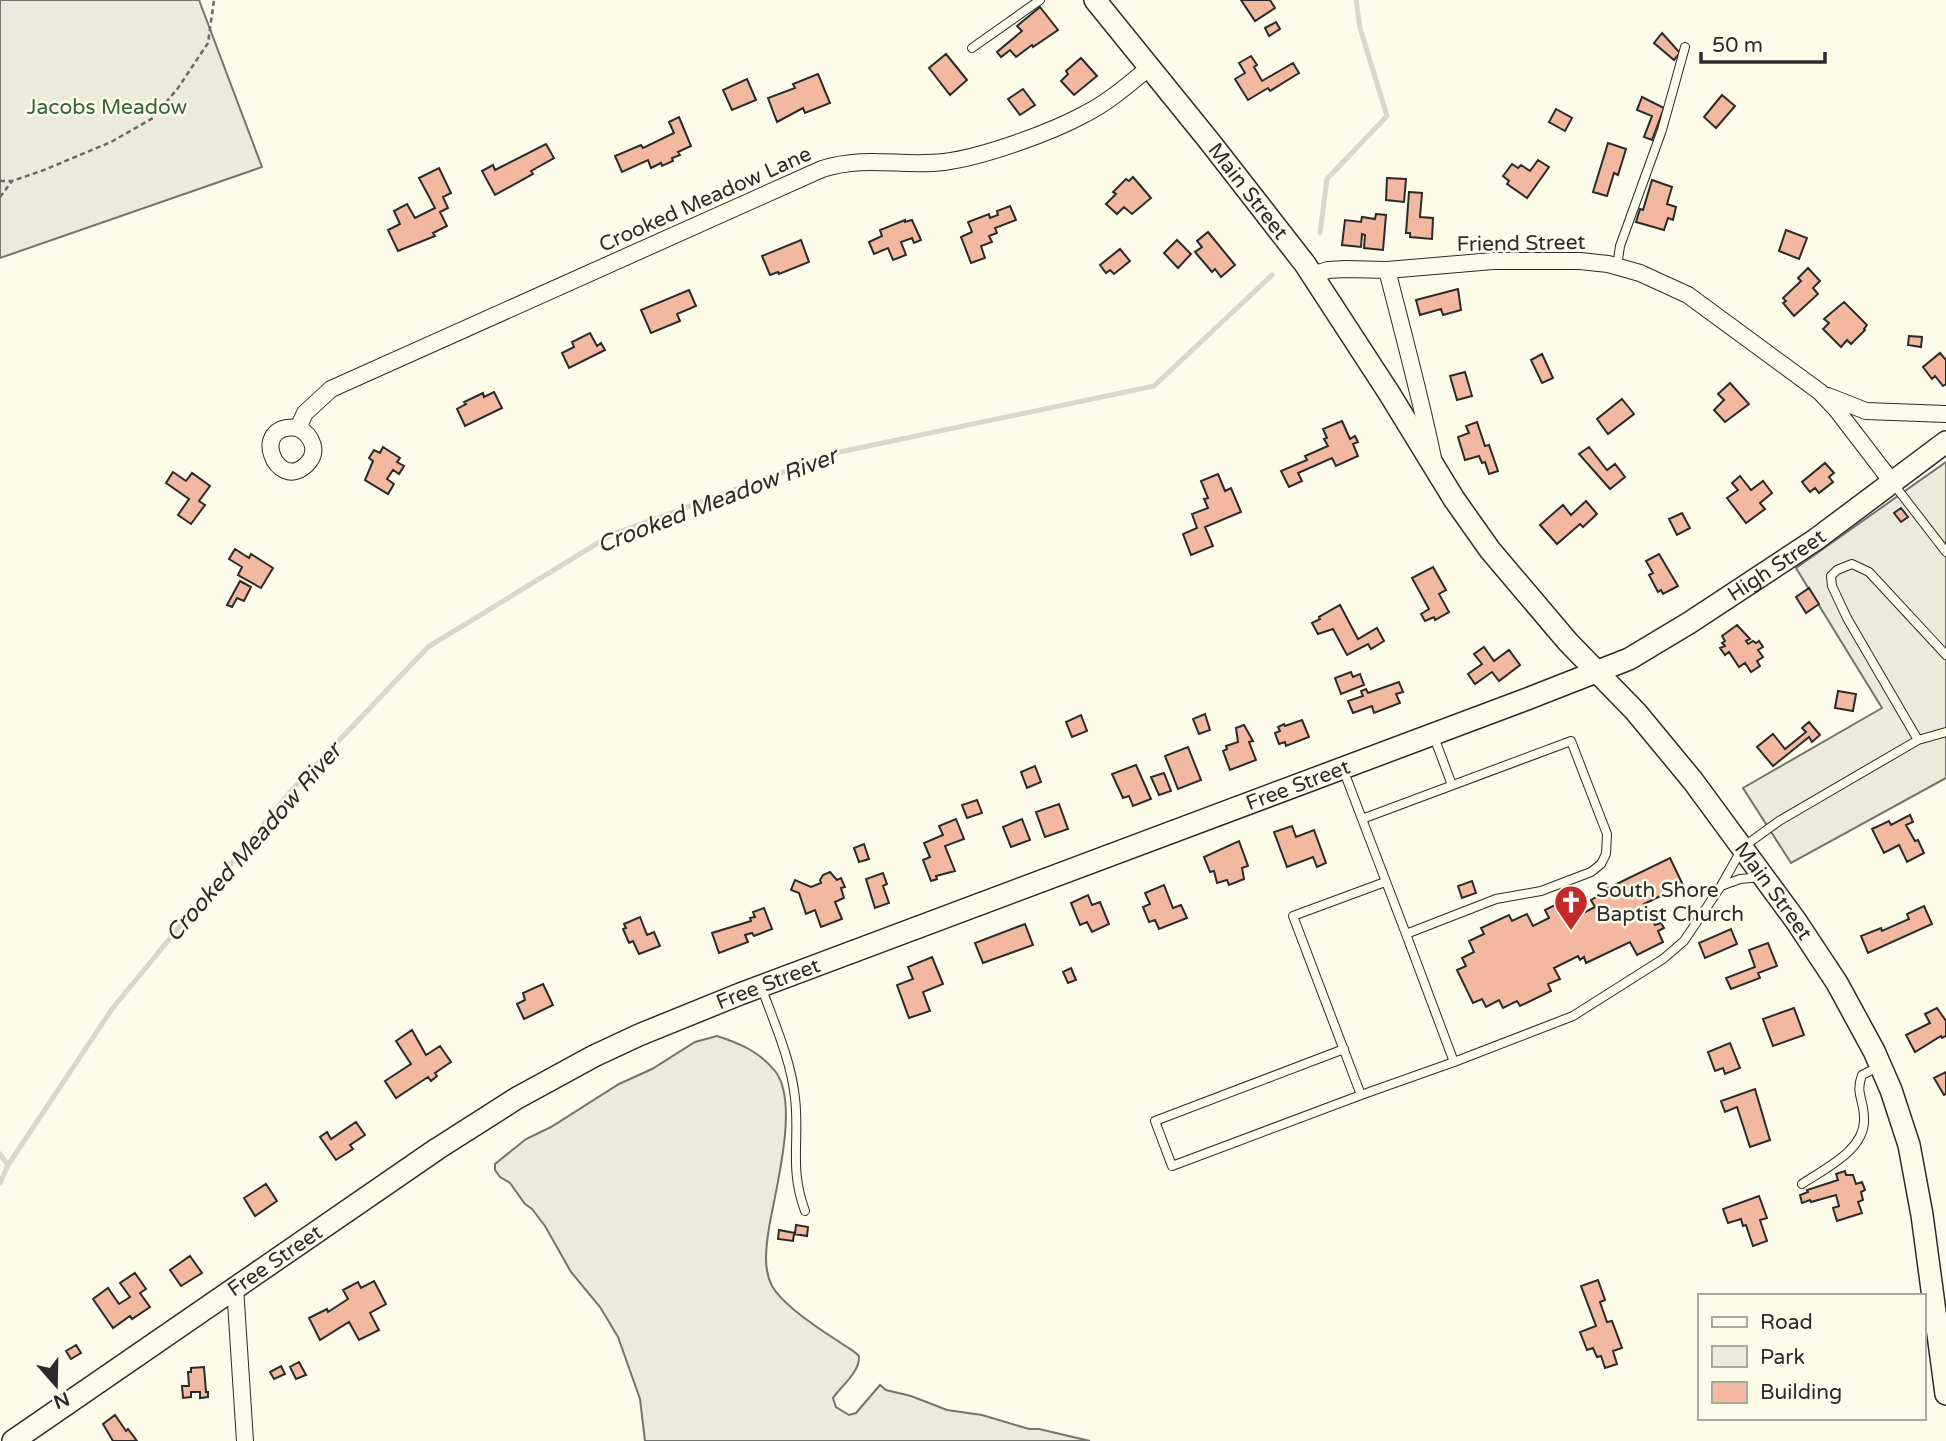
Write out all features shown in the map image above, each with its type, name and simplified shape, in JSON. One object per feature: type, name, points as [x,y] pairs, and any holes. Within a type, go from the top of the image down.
[{"type":"main road","name":"Main Street","points":[[1095,0],[1312,275],[1435,469],[1490,550],[1568,642],[1636,712],[1693,781],[1764,876],[1836,983],[1881,1066],[1898,1107],[1914,1170],[1946,1394]]},
{"type":"main road","name":"High Street","points":[[1597,671],[1629,659],[1756,580],[1946,442]]},
{"type":"main road","name":"Free Street","points":[[13,1441],[437,1149],[553,1078],[639,1035],[761,986],[1597,671]]},
{"type":"street","name":"Crooked Meadow Lane","points":[[298,428],[305,413],[331,389],[822,169],[845,162],[944,162],[990,151],[1086,114],[1115,96],[1150,68]]},
{"type":"street","name":"Friend Street","points":[[1312,275],[1328,270],[1387,270],[1493,261],[1546,260],[1580,261],[1640,273],[1688,295],[1819,392],[1892,482]]},
{"type":"street","name":"Main Street","points":[[1387,270],[1410,365],[1418,385],[1435,469]]},
{"type":"street","points":[[1389,393],[1408,376],[1410,365]]},
{"type":"street","name":"Friend Street","points":[[1819,392],[1866,411],[1946,414]]},
{"type":"street","points":[[235,1287],[245,1441]]},
{"type":"lane","points":[[972,48],[1040,0]]},
{"type":"lane","points":[[1617,267],[1620,246],[1662,130],[1685,47]]},
{"type":"lane","points":[[1892,482],[1946,552]]},
{"type":"lane","points":[[1918,740],[1843,610],[1832,586],[1831,576],[1837,570],[1852,564],[1869,572],[1946,655]]},
{"type":"lane","points":[[1344,1049],[1155,1121],[1172,1166],[1573,1016],[1663,959],[1684,941],[1721,886],[1742,847],[1779,821],[1918,740],[1946,732]]},
{"type":"lane","points":[[1433,734],[1452,785]]},
{"type":"lane","points":[[1362,819],[1571,741],[1607,834],[1606,854],[1601,864],[1591,872],[1541,891],[1496,899],[1406,934]]},
{"type":"lane","points":[[1342,768],[1454,1062]]},
{"type":"lane","points":[[1721,886],[1740,879],[1764,876]]},
{"type":"lane","points":[[1362,1096],[1293,916],[1385,882]]},
{"type":"lane","points":[[761,986],[792,1072],[796,1102],[794,1168],[805,1211]]},
{"type":"lane","points":[[1802,1184],[1847,1153],[1862,1134],[1864,1118],[1857,1088],[1862,1075],[1881,1066]]},
{"type":"path","points":[[0,181],[12,181],[111,142],[153,118],[178,88],[208,43],[214,0]]},
{"type":"path","points":[[0,197],[12,181]]},
{"type":"green space","name":"Jacobs Meadow","points":[[0,0],[199,0],[262,167],[0,258]]},
{"type":"green space","points":[[1946,462],[1946,778],[1791,863],[1743,788],[1882,708],[1796,568]]},
{"type":"green space","points":[[717,1036],[741,1045],[763,1058],[775,1071],[782,1085],[786,1125],[767,1243],[767,1272],[772,1286],[784,1301],[859,1356],[854,1373],[833,1398],[836,1407],[849,1415],[856,1413],[880,1385],[886,1390],[947,1410],[982,1415],[1029,1429],[1090,1441],[645,1441],[640,1399],[618,1337],[600,1307],[571,1272],[545,1226],[510,1183],[500,1177],[495,1170],[495,1164],[526,1139],[551,1127],[619,1084],[652,1069],[695,1042]]},
{"type":"building","points":[[1241,0],[1270,0],[1275,8],[1255,21]]},
{"type":"building","points":[[1040,7],[1058,30],[1016,57],[1010,50],[1001,57],[997,52],[1022,31],[1017,26]]},
{"type":"building","points":[[1276,22],[1280,29],[1269,36],[1265,28]]},
{"type":"building","points":[[1662,33],[1680,53],[1674,60],[1654,43]]},
{"type":"building","points":[[946,54],[967,80],[950,95],[929,68]]},
{"type":"building","points":[[1251,56],[1262,81],[1293,63],[1299,73],[1270,91],[1268,88],[1248,100],[1235,79],[1245,73],[1239,63]]},
{"type":"building","points":[[1081,58],[1097,76],[1074,95],[1061,81],[1068,74],[1066,71]]},
{"type":"building","points":[[818,74],[830,103],[805,113],[803,108],[777,122],[768,98],[795,88],[793,84]]},
{"type":"building","points":[[747,79],[756,100],[732,110],[723,90]]},
{"type":"building","points":[[1023,89],[1035,105],[1020,115],[1008,99]]},
{"type":"building","points":[[1722,95],[1735,106],[1716,128],[1704,117]]},
{"type":"building","points":[[1642,97],[1664,108],[1652,140],[1644,137],[1652,116],[1637,110]]},
{"type":"building","points":[[1556,109],[1572,118],[1565,131],[1549,122]]},
{"type":"building","points":[[679,117],[691,146],[678,152],[680,155],[662,166],[661,163],[651,168],[648,160],[622,172],[615,156],[641,145],[643,148],[674,133],[669,122]]},
{"type":"building","points":[[1608,143],[1626,149],[1618,175],[1614,173],[1607,196],[1593,192]]},
{"type":"building","points":[[546,144],[554,158],[531,171],[533,174],[495,195],[482,171],[493,165],[495,170]]},
{"type":"building","points":[[1538,160],[1549,167],[1527,198],[1507,184],[1509,181],[1503,176],[1512,164],[1518,168],[1521,165],[1530,171]]},
{"type":"building","points":[[439,168],[451,193],[443,197],[448,208],[440,212],[447,226],[433,233],[435,236],[398,251],[388,230],[400,224],[394,211],[407,204],[415,218],[435,208],[419,178]]},
{"type":"building","points":[[1133,177],[1151,198],[1132,214],[1124,207],[1117,214],[1106,204],[1126,179],[1129,181]]},
{"type":"building","points":[[1387,178],[1406,179],[1404,202],[1386,200]]},
{"type":"building","points":[[1652,180],[1672,187],[1667,204],[1676,207],[1673,220],[1668,218],[1664,230],[1636,222],[1640,209],[1643,210]]},
{"type":"building","points":[[1409,192],[1422,193],[1420,217],[1433,218],[1432,239],[1410,237],[1410,233],[1406,233]]},
{"type":"building","points":[[1010,206],[1016,220],[995,228],[997,233],[989,236],[992,242],[981,246],[985,258],[971,263],[961,237],[972,232],[968,222],[989,214],[990,218],[998,215],[997,211]]},
{"type":"building","points":[[1376,214],[1386,215],[1383,250],[1364,248],[1365,235],[1362,234],[1361,247],[1342,245],[1345,220],[1361,222],[1362,217],[1375,219]]},
{"type":"building","points":[[912,220],[921,240],[914,243],[912,238],[901,242],[906,255],[893,260],[888,248],[874,254],[869,242],[882,236],[880,230]]},
{"type":"building","points":[[1786,230],[1807,238],[1799,259],[1779,251]]},
{"type":"building","points":[[1208,232],[1235,265],[1221,277],[1215,269],[1212,272],[1195,252],[1202,247],[1197,241]]},
{"type":"building","points":[[801,240],[809,262],[770,275],[762,256]]},
{"type":"building","points":[[1177,240],[1191,254],[1178,268],[1164,253]]},
{"type":"building","points":[[1120,249],[1130,261],[1114,274],[1110,270],[1106,273],[1100,265]]},
{"type":"building","points":[[1808,268],[1820,281],[1813,288],[1818,294],[1794,316],[1783,303],[1786,301],[1783,298],[1801,281],[1798,278]]},
{"type":"building","points":[[1458,289],[1461,310],[1443,315],[1441,309],[1420,315],[1416,300]]},
{"type":"building","points":[[689,290],[696,306],[677,314],[680,321],[651,333],[641,310]]},
{"type":"building","points":[[1844,302],[1867,325],[1851,344],[1847,340],[1841,347],[1823,329],[1829,323],[1824,319]]},
{"type":"building","points":[[590,333],[597,346],[601,343],[605,350],[569,368],[562,353],[574,347],[572,342]]},
{"type":"building","points":[[1909,336],[1922,337],[1921,347],[1908,345]]},
{"type":"building","points":[[1940,353],[1946,360],[1946,384],[1943,386],[1935,376],[1932,379],[1923,367]]},
{"type":"building","points":[[1542,354],[1553,378],[1542,383],[1531,360]]},
{"type":"building","points":[[1465,372],[1472,396],[1457,400],[1450,376]]},
{"type":"building","points":[[1730,383],[1749,404],[1725,422],[1714,410],[1724,400],[1718,394]]},
{"type":"building","points":[[494,392],[502,408],[465,426],[457,409],[466,404],[464,402],[483,393],[484,397]]},
{"type":"building","points":[[1622,399],[1634,414],[1608,434],[1597,419]]},
{"type":"building","points":[[1342,421],[1350,439],[1355,436],[1358,442],[1353,444],[1358,456],[1336,466],[1332,458],[1298,473],[1302,481],[1289,487],[1281,471],[1307,460],[1305,456],[1328,446],[1323,429]]},
{"type":"building","points":[[1477,422],[1485,446],[1489,445],[1498,471],[1489,474],[1485,462],[1482,463],[1479,456],[1465,460],[1458,437],[1469,433],[1466,426]]},
{"type":"building","points":[[383,447],[400,458],[397,462],[404,466],[399,474],[393,470],[387,479],[394,484],[388,494],[365,480],[373,461],[369,458],[374,450],[380,453]]},
{"type":"building","points":[[1589,447],[1607,470],[1615,464],[1625,477],[1610,489],[1579,454]]},
{"type":"building","points":[[1825,463],[1834,473],[1829,477],[1833,482],[1819,493],[1815,488],[1810,492],[1802,482]]},
{"type":"building","points":[[173,472],[186,481],[192,473],[210,486],[199,501],[205,505],[191,524],[178,515],[189,499],[166,483]]},
{"type":"building","points":[[1218,474],[1225,491],[1231,488],[1241,512],[1205,527],[1213,546],[1191,555],[1183,534],[1197,528],[1192,514],[1208,508],[1204,499],[1208,498],[1201,481]]},
{"type":"building","points":[[1740,476],[1751,490],[1763,481],[1772,493],[1760,503],[1765,509],[1746,523],[1727,498],[1738,490],[1732,483]]},
{"type":"building","points":[[1586,501],[1597,514],[1583,527],[1580,524],[1557,544],[1540,525],[1563,505],[1571,515]]},
{"type":"building","points":[[1901,508],[1908,517],[1901,522],[1894,513]]},
{"type":"building","points":[[1682,513],[1690,528],[1677,535],[1669,519]]},
{"type":"building","points":[[235,549],[249,558],[251,554],[273,568],[261,588],[238,575],[242,567],[229,559]]},
{"type":"building","points":[[1659,554],[1678,586],[1663,594],[1661,590],[1658,592],[1649,575],[1653,573],[1646,561]]},
{"type":"building","points":[[1433,567],[1446,590],[1439,594],[1449,612],[1435,620],[1434,617],[1425,621],[1421,614],[1429,609],[1412,578]]},
{"type":"building","points":[[240,581],[251,587],[244,601],[237,598],[232,607],[227,605]]},
{"type":"building","points":[[1809,588],[1819,604],[1806,613],[1796,597]]},
{"type":"building","points":[[1340,605],[1358,639],[1377,628],[1384,641],[1371,649],[1368,644],[1347,655],[1333,629],[1318,634],[1312,623]]},
{"type":"building","points":[[1737,625],[1750,639],[1746,641],[1748,644],[1759,641],[1763,647],[1758,650],[1763,657],[1757,661],[1760,666],[1751,672],[1745,663],[1739,667],[1729,652],[1725,655],[1720,648],[1725,646],[1722,636]]},
{"type":"building","points":[[1484,647],[1494,661],[1509,650],[1520,665],[1499,681],[1492,672],[1475,684],[1468,674],[1482,664],[1474,654]]},
{"type":"building","points":[[1351,672],[1353,677],[1360,674],[1364,685],[1341,694],[1335,678]]},
{"type":"building","points":[[1399,682],[1403,692],[1396,694],[1400,703],[1374,713],[1372,706],[1353,713],[1348,701],[1363,696],[1361,691],[1366,689],[1368,693]]},
{"type":"building","points":[[1838,691],[1856,694],[1853,711],[1835,708]]},
{"type":"building","points":[[1205,714],[1210,730],[1199,734],[1193,719]]},
{"type":"building","points":[[1081,715],[1087,731],[1072,737],[1066,722]]},
{"type":"building","points":[[1302,720],[1309,737],[1286,746],[1285,742],[1279,744],[1275,733],[1280,731],[1278,727]]},
{"type":"building","points":[[1809,722],[1820,735],[1812,742],[1809,737],[1773,766],[1757,747],[1773,734],[1785,749],[1806,732],[1802,728]]},
{"type":"building","points":[[1244,725],[1253,741],[1249,742],[1256,760],[1230,770],[1223,751],[1227,749],[1226,746],[1238,742],[1236,728]]},
{"type":"building","points":[[1188,747],[1201,780],[1178,789],[1165,756]]},
{"type":"building","points":[[1136,765],[1151,799],[1133,806],[1129,796],[1123,798],[1112,774]]},
{"type":"building","points":[[1035,766],[1041,782],[1027,788],[1021,772]]},
{"type":"building","points":[[1164,773],[1171,791],[1159,795],[1151,777]]},
{"type":"building","points":[[977,800],[982,813],[967,818],[962,805]]},
{"type":"building","points":[[1059,804],[1068,829],[1045,837],[1036,812]]},
{"type":"building","points":[[1910,815],[1913,822],[1906,825],[1924,853],[1907,862],[1899,845],[1884,853],[1872,829],[1889,821],[1891,825]]},
{"type":"building","points":[[956,819],[964,839],[945,846],[955,871],[936,876],[937,879],[931,881],[923,860],[930,857],[924,843],[943,835],[939,826]]},
{"type":"building","points":[[1022,819],[1030,840],[1011,847],[1003,827]]},
{"type":"building","points":[[1292,826],[1296,837],[1314,830],[1326,863],[1317,867],[1313,857],[1287,867],[1274,832]]},
{"type":"building","points":[[1239,841],[1248,866],[1242,868],[1244,879],[1229,885],[1227,880],[1217,883],[1214,871],[1210,872],[1204,857]]},
{"type":"building","points":[[864,844],[869,859],[859,862],[854,848]]},
{"type":"building","name":"South Shore Baptist Church","points":[[1670,858],[1683,885],[1644,904],[1655,925],[1661,923],[1664,928],[1658,931],[1663,942],[1637,955],[1630,942],[1586,963],[1584,957],[1580,960],[1578,956],[1554,968],[1560,979],[1548,984],[1551,991],[1520,1006],[1517,1001],[1503,1008],[1499,1000],[1486,1007],[1482,999],[1473,1003],[1457,970],[1466,966],[1462,958],[1474,952],[1469,941],[1484,934],[1481,928],[1509,915],[1512,921],[1527,914],[1533,926],[1549,918],[1545,910],[1561,902],[1570,920],[1595,907],[1591,900],[1603,893],[1602,891]]},
{"type":"building","points":[[830,872],[837,880],[841,878],[845,887],[841,888],[844,898],[835,902],[842,919],[821,927],[815,910],[806,914],[799,893],[791,890],[795,880],[811,887],[821,883],[823,875]]},
{"type":"building","points":[[883,873],[887,884],[883,886],[889,903],[875,908],[866,879]]},
{"type":"building","points":[[1472,881],[1476,893],[1462,898],[1458,886]]},
{"type":"building","points":[[1164,885],[1173,908],[1181,905],[1187,918],[1159,929],[1155,920],[1149,922],[1143,907],[1150,904],[1145,893]]},
{"type":"building","points":[[1088,895],[1092,905],[1100,902],[1109,924],[1092,932],[1087,922],[1080,925],[1071,903]]},
{"type":"building","points":[[1924,906],[1932,924],[1868,953],[1861,936],[1881,928],[1882,931],[1909,919],[1907,914]]},
{"type":"building","points":[[764,908],[772,929],[754,936],[752,933],[745,935],[748,942],[719,953],[712,933],[751,921],[750,918],[755,917],[753,912]]},
{"type":"building","points":[[640,917],[647,935],[654,932],[660,946],[639,954],[633,941],[629,943],[623,929],[626,928],[624,924]]},
{"type":"building","points":[[1025,924],[1033,945],[983,963],[975,943]]},
{"type":"building","points":[[1731,929],[1737,944],[1705,958],[1699,943]]},
{"type":"building","points":[[1768,943],[1777,966],[1758,973],[1760,978],[1731,989],[1726,978],[1755,967],[1749,950]]},
{"type":"building","points":[[932,957],[943,984],[923,992],[930,1011],[909,1018],[897,985],[913,979],[908,967]]},
{"type":"building","points":[[1071,968],[1076,980],[1068,983],[1063,972]]},
{"type":"building","points":[[543,984],[553,1005],[524,1019],[517,1004],[525,1000],[523,993]]},
{"type":"building","points":[[1794,1008],[1804,1035],[1773,1046],[1763,1019]]},
{"type":"building","points":[[1937,1008],[1946,1021],[1946,1036],[1941,1036],[1915,1052],[1906,1035],[1930,1023],[1925,1014]]},
{"type":"building","points":[[412,1030],[426,1055],[440,1046],[451,1062],[435,1073],[437,1076],[431,1081],[428,1077],[396,1098],[385,1081],[411,1064],[396,1041]]},
{"type":"building","points":[[1730,1043],[1740,1068],[1725,1074],[1723,1068],[1715,1071],[1708,1052]]},
{"type":"building","points":[[1946,1072],[1946,1094],[1944,1095],[1934,1078]]},
{"type":"building","points":[[1755,1089],[1770,1140],[1750,1147],[1737,1107],[1725,1112],[1721,1101]]},
{"type":"building","points":[[356,1122],[365,1135],[350,1145],[353,1149],[336,1160],[320,1137],[327,1132],[331,1139]]},
{"type":"building","points":[[1845,1171],[1846,1175],[1853,1175],[1856,1184],[1862,1182],[1865,1190],[1861,1192],[1863,1200],[1858,1202],[1862,1213],[1837,1221],[1833,1208],[1839,1206],[1836,1195],[1802,1203],[1800,1195],[1838,1180],[1836,1174]]},
{"type":"building","points":[[266,1184],[277,1201],[255,1216],[244,1198]]},
{"type":"building","points":[[1759,1196],[1767,1218],[1760,1220],[1767,1241],[1753,1246],[1746,1225],[1743,1226],[1741,1219],[1728,1223],[1723,1209]]},
{"type":"building","points":[[796,1225],[808,1227],[807,1236],[794,1234],[793,1241],[778,1239],[779,1230],[795,1233]]},
{"type":"building","points":[[190,1256],[202,1273],[181,1286],[170,1270]]},
{"type":"building","points":[[135,1273],[146,1289],[140,1293],[150,1307],[113,1328],[93,1299],[108,1288],[119,1304],[130,1297],[120,1283]]},
{"type":"building","points":[[1598,1280],[1605,1300],[1600,1302],[1607,1322],[1612,1321],[1622,1348],[1613,1351],[1617,1364],[1605,1368],[1601,1356],[1597,1357],[1593,1348],[1587,1350],[1580,1332],[1596,1326],[1581,1286]]},
{"type":"building","points":[[374,1281],[386,1304],[370,1313],[379,1330],[359,1340],[349,1322],[320,1340],[309,1318],[327,1309],[328,1312],[348,1299],[343,1290],[358,1282],[361,1288]]},
{"type":"building","points":[[76,1345],[81,1353],[71,1359],[66,1351]]},
{"type":"building","points":[[299,1362],[306,1375],[296,1379],[290,1367]]},
{"type":"building","points":[[281,1366],[285,1374],[274,1379],[270,1372]]},
{"type":"building","points":[[204,1367],[208,1397],[200,1398],[200,1392],[191,1392],[191,1397],[183,1398],[182,1386],[189,1386],[188,1372],[191,1372],[191,1368]]},
{"type":"building","points":[[115,1415],[137,1441],[113,1441],[103,1424]]},
{"type":"waterway","name":"Crooked Meadow River","points":[[1320,233],[1327,179],[1387,116],[1360,28],[1356,0]]},
{"type":"waterway","name":"Crooked Meadow River","points":[[0,1183],[8,1165],[112,1009],[290,792],[428,647],[611,535],[835,453],[1154,386],[1272,275]]},
{"type":"waterway","points":[[0,1154],[8,1165]]},
{"type":"place","name":"South Shore Baptist Church","points":[[1571,932]]}]
